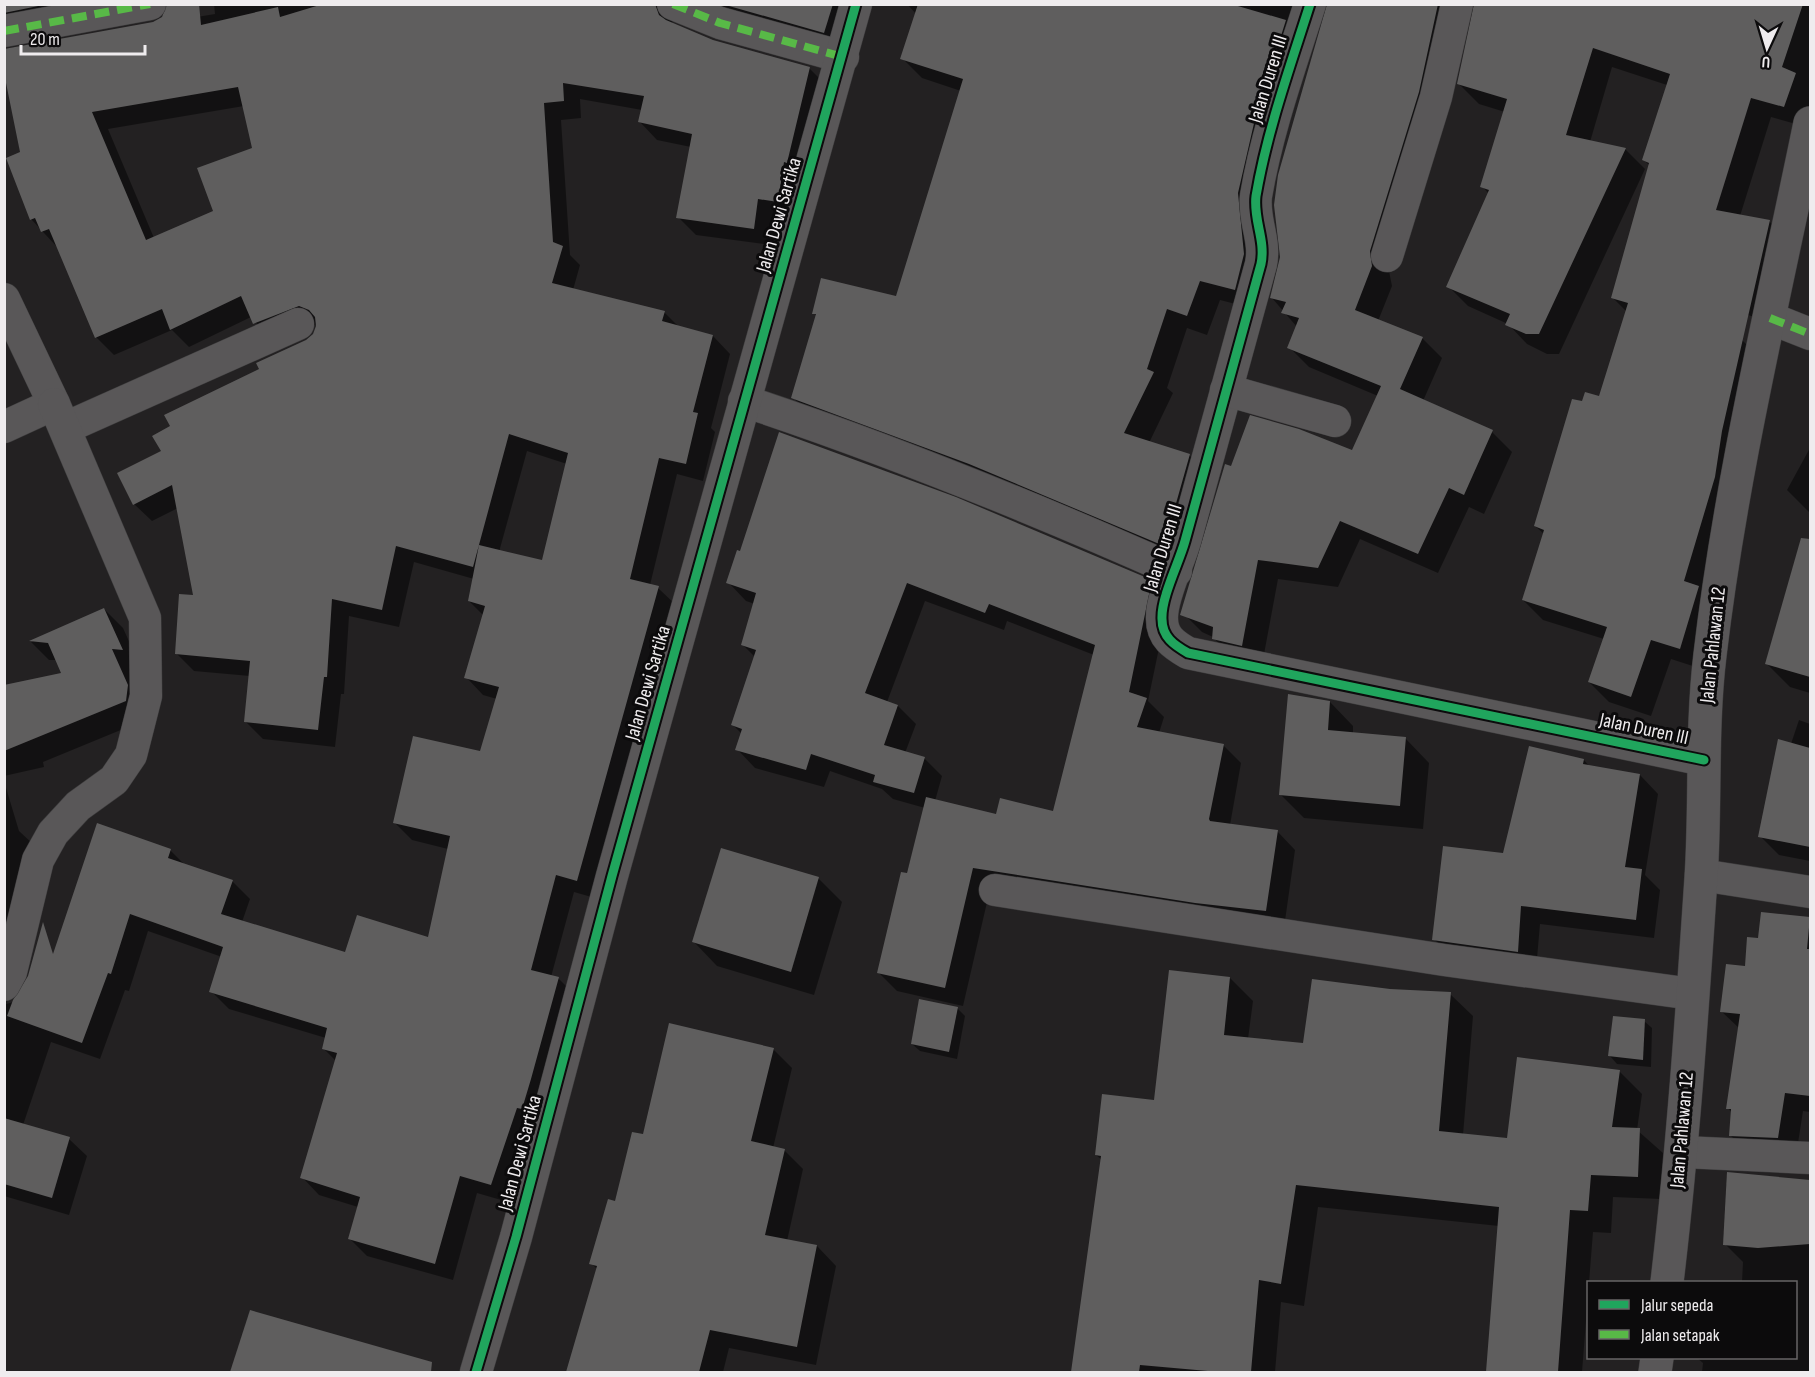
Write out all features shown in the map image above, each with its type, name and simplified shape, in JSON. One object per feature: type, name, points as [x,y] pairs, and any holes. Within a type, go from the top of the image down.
[{"type":"main road","name":"Jalan Pahlawan 12","points":[[1666,1281],[1683,1152],[1701,876],[1710,658],[1723,561],[1810,123]]},
{"type":"street","points":[[4,31],[150,4]]},
{"type":"street","points":[[673,4],[720,23],[843,57]]},
{"type":"street","name":"Jalan Dewi Sartika","points":[[476,1372],[516,1237],[612,876],[856,4]]},
{"type":"street","name":"Jalan Duren III","points":[[1310,4],[1270,135],[1257,195],[1255,208],[1264,253],[1162,619],[1165,635],[1174,645],[1188,653],[1704,760]]},
{"type":"street","points":[[1387,256],[1436,97],[1457,4]]},
{"type":"street","points":[[4,299],[60,416],[145,618],[146,696],[131,755],[114,780],[78,806],[53,833],[39,860],[10,972],[4,985]]},
{"type":"street","points":[[1770,318],[1810,334]]},
{"type":"street","points":[[4,427],[60,416],[298,324]]},
{"type":"street","points":[[1226,390],[1335,421]]},
{"type":"street","points":[[744,402],[843,434],[974,484],[1176,571]]},
{"type":"street","points":[[1701,876],[1810,891]]},
{"type":"street","points":[[995,890],[1444,960],[1692,994]]},
{"type":"street","points":[[1683,1152],[1810,1158]]},
{"type":"building","points":[[4,4],[48,4],[4,13]]},
{"type":"building","points":[[167,4],[199,4],[201,25],[278,7],[280,17],[323,4],[655,4],[659,15],[666,20],[713,40],[810,67],[787,163],[784,162],[778,202],[758,199],[754,229],[676,218],[692,134],[638,122],[644,96],[563,83],[564,101],[544,103],[553,242],[563,246],[552,283],[665,311],[662,321],[713,335],[693,412],[698,413],[686,464],[659,458],[630,579],[659,586],[577,881],[556,875],[531,970],[559,977],[531,1079],[522,1109],[517,1108],[491,1185],[460,1176],[435,1264],[348,1239],[360,1197],[300,1178],[337,1053],[322,1049],[327,1028],[209,992],[223,947],[130,914],[111,974],[108,973],[82,1043],[7,1016],[13,1000],[28,976],[43,922],[53,954],[97,823],[171,849],[168,858],[233,880],[221,914],[345,952],[357,915],[428,937],[450,836],[393,823],[413,736],[480,751],[499,687],[464,678],[485,606],[468,601],[479,545],[542,560],[568,453],[509,434],[473,567],[396,546],[382,610],[332,599],[327,677],[324,677],[318,730],[244,722],[250,661],[175,654],[179,594],[193,595],[172,485],[133,505],[117,473],[161,451],[152,436],[170,426],[164,415],[259,369],[256,363],[306,340],[313,334],[316,326],[315,317],[309,310],[299,306],[253,324],[241,296],[170,330],[162,309],[95,338],[49,229],[41,232],[35,218],[30,220],[6,158],[20,152],[4,73],[4,49],[153,22],[162,17]],"holes":[[[238,87],[252,148],[197,168],[213,211],[146,240],[92,112]]]},
{"type":"building","points":[[722,4],[833,4],[824,33]]},
{"type":"building","points":[[918,4],[1231,4],[1286,20],[1255,119],[1238,193],[1244,254],[1235,290],[1200,281],[1187,316],[1167,309],[1147,369],[1154,372],[1124,433],[1190,454],[1164,546],[969,464],[791,398],[816,314],[812,314],[821,278],[896,296],[963,79],[900,59]]},
{"type":"building","points":[[1327,4],[1438,4],[1419,92],[1370,251],[1372,266],[1355,310],[1423,337],[1400,389],[1493,430],[1464,495],[1449,488],[1418,554],[1340,521],[1318,568],[1258,560],[1242,646],[1212,639],[1213,627],[1180,615],[1225,464],[1231,466],[1250,415],[1299,429],[1352,450],[1381,386],[1287,348],[1299,318],[1281,313],[1286,302],[1270,298],[1280,257],[1274,205],[1278,175]]},
{"type":"building","points":[[1474,4],[1803,4],[1782,67],[1796,73],[1784,107],[1751,98],[1716,210],[1770,220],[1722,431],[1715,477],[1684,581],[1699,586],[1680,649],[1651,640],[1631,697],[1588,682],[1607,627],[1522,600],[1544,530],[1534,526],[1572,399],[1582,401],[1585,392],[1599,396],[1628,303],[1611,298],[1649,163],[1642,160],[1670,74],[1593,48],[1566,135],[1626,148],[1539,334],[1526,334],[1505,325],[1510,314],[1446,287],[1489,190],[1480,187],[1507,99],[1457,84]]},
{"type":"building","points":[[779,432],[956,497],[1152,580],[1129,692],[1147,698],[1137,727],[1224,744],[1209,819],[1210,821],[1278,830],[1266,911],[1195,903],[973,868],[945,988],[877,973],[901,872],[907,873],[926,797],[996,814],[1000,798],[1053,811],[1095,645],[989,604],[985,613],[907,583],[865,693],[898,705],[884,745],[925,757],[914,793],[873,782],[875,775],[811,754],[806,770],[735,750],[742,729],[731,725],[756,650],[741,645],[756,593],[726,583],[737,550],[740,551]]},
{"type":"building","points":[[1801,538],[1810,539],[1810,677],[1765,664]]},
{"type":"building","points":[[104,608],[123,650],[112,649],[128,685],[126,701],[4,751],[4,685],[61,673],[48,643],[29,641]]},
{"type":"building","points":[[1288,694],[1330,701],[1328,730],[1406,737],[1400,806],[1279,795]]},
{"type":"building","points":[[1778,739],[1810,748],[1810,847],[1758,837]]},
{"type":"building","points":[[1529,746],[1584,759],[1583,764],[1640,774],[1625,867],[1642,869],[1636,920],[1521,906],[1518,952],[1432,940],[1443,846],[1503,853]]},
{"type":"building","points":[[721,848],[819,877],[791,972],[692,942]]},
{"type":"building","points":[[1761,912],[1810,917],[1807,949],[1810,949],[1810,1096],[1785,1093],[1778,1138],[1729,1136],[1731,1109],[1726,1109],[1740,1014],[1720,1012],[1726,964],[1745,966],[1747,937],[1758,938]]},
{"type":"building","points":[[1169,970],[1230,977],[1224,1035],[1303,1043],[1312,979],[1390,989],[1451,992],[1439,1131],[1507,1138],[1517,1057],[1620,1070],[1612,1127],[1640,1128],[1638,1177],[1591,1175],[1588,1211],[1570,1210],[1558,1372],[1486,1372],[1499,1207],[1296,1185],[1281,1284],[1259,1280],[1251,1372],[1219,1372],[1140,1365],[1139,1372],[1071,1372],[1101,1156],[1095,1155],[1102,1094],[1154,1100]]},
{"type":"building","points":[[919,999],[958,1007],[949,1052],[911,1044]]},
{"type":"building","points":[[1613,1016],[1645,1019],[1643,1060],[1608,1056]]},
{"type":"building","points":[[669,1023],[774,1048],[751,1141],[785,1149],[765,1235],[817,1245],[797,1347],[710,1330],[699,1372],[566,1372],[597,1266],[589,1264],[608,1199],[615,1201],[632,1132],[643,1134]]},
{"type":"building","points":[[4,1118],[70,1137],[52,1198],[4,1184]]},
{"type":"building","points":[[1727,1172],[1810,1180],[1810,1244],[1758,1248],[1723,1245]]},
{"type":"building","points":[[250,1310],[432,1362],[431,1372],[230,1372]]},
{"type":"marked path","points":[[4,31],[150,4]]},
{"type":"marked path","points":[[673,4],[720,23],[843,57]]},
{"type":"marked path","points":[[1770,318],[1810,334]]},
{"type":"cycle path","points":[[476,1372],[516,1237],[612,876],[856,4]]},
{"type":"cycle path","points":[[1310,4],[1266,147],[1256,196],[1256,213],[1262,247],[1261,264],[1185,541],[1164,601],[1162,610],[1164,631],[1174,643],[1188,653],[1704,760]]}]
